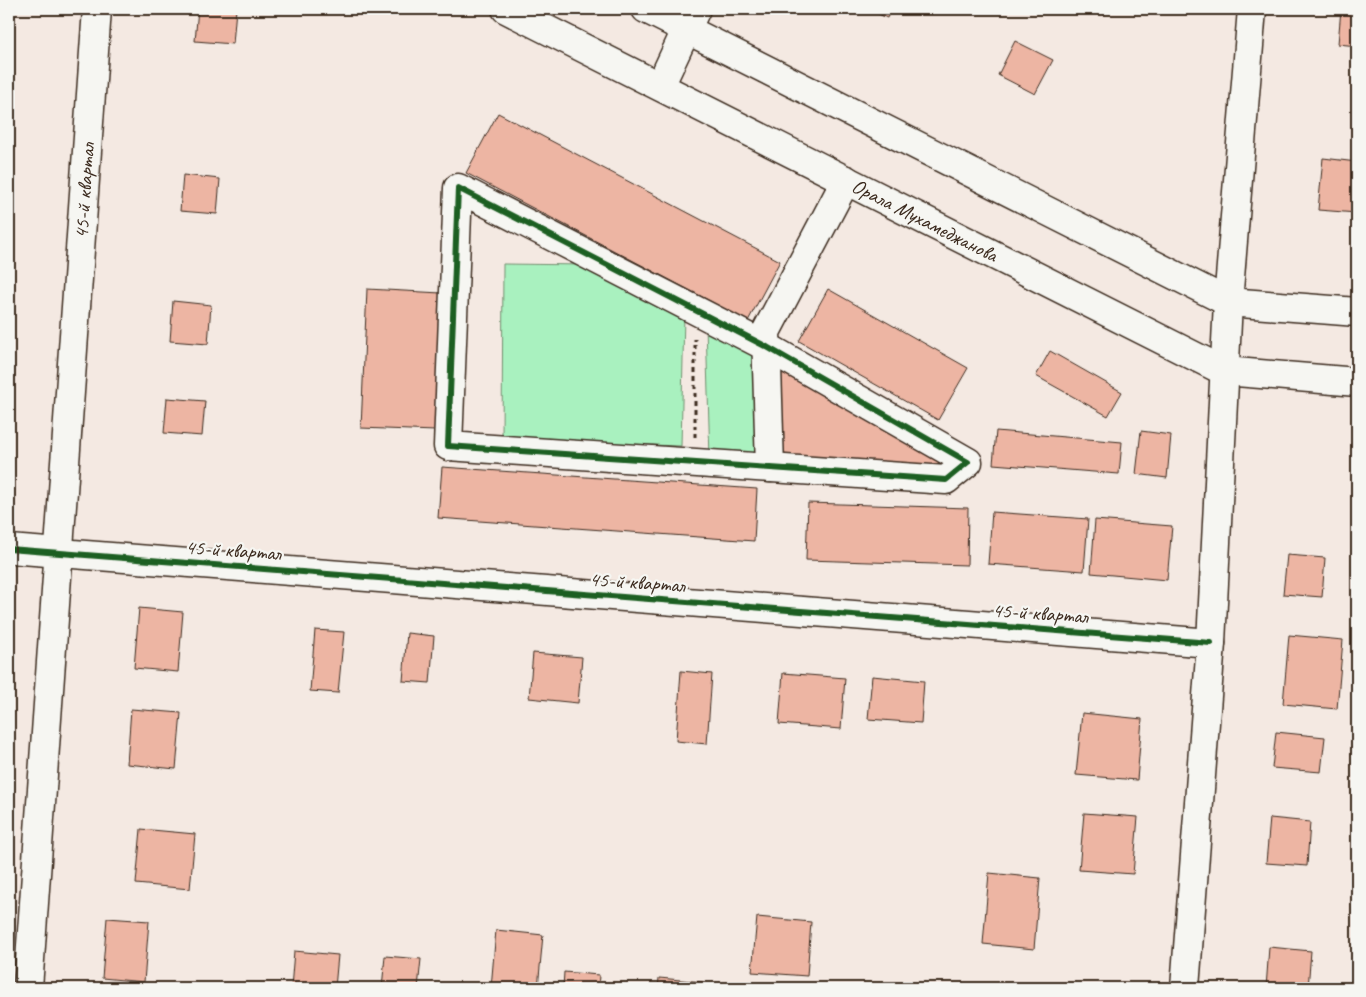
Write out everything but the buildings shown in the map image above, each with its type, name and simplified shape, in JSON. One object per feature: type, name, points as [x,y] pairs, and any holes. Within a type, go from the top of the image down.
[{"type":"street","name":"45-й квартал","points":[[28,988],[97,9]]},
{"type":"street","name":"Орала Мухамеджанова","points":[[506,9],[1224,371],[1357,382]]},
{"type":"street","points":[[646,9],[691,19],[1228,302],[1357,312]]},
{"type":"street","points":[[1185,988],[1211,643],[1228,302],[1252,9]]},
{"type":"street","points":[[660,86],[691,19]]},
{"type":"street","points":[[770,468],[766,332],[846,180]]},
{"type":"street","points":[[458,188],[695,310],[767,347],[968,462],[946,480],[448,446],[458,188]]},
{"type":"street","points":[[9,549],[59,553]]},
{"type":"street","name":"45-й квартал","points":[[59,553],[1211,643]]},
{"type":"path","points":[[695,310],[695,463]]},
{"type":"green space","points":[[503,264],[587,265],[684,315],[681,446],[502,440]]},
{"type":"green space","points":[[706,326],[754,352],[757,457],[710,459]]},
{"type":"cycle path","points":[[458,188],[767,347],[968,462],[946,480],[448,446],[458,188]]},
{"type":"cycle path","points":[[9,549],[1211,643]]}]
